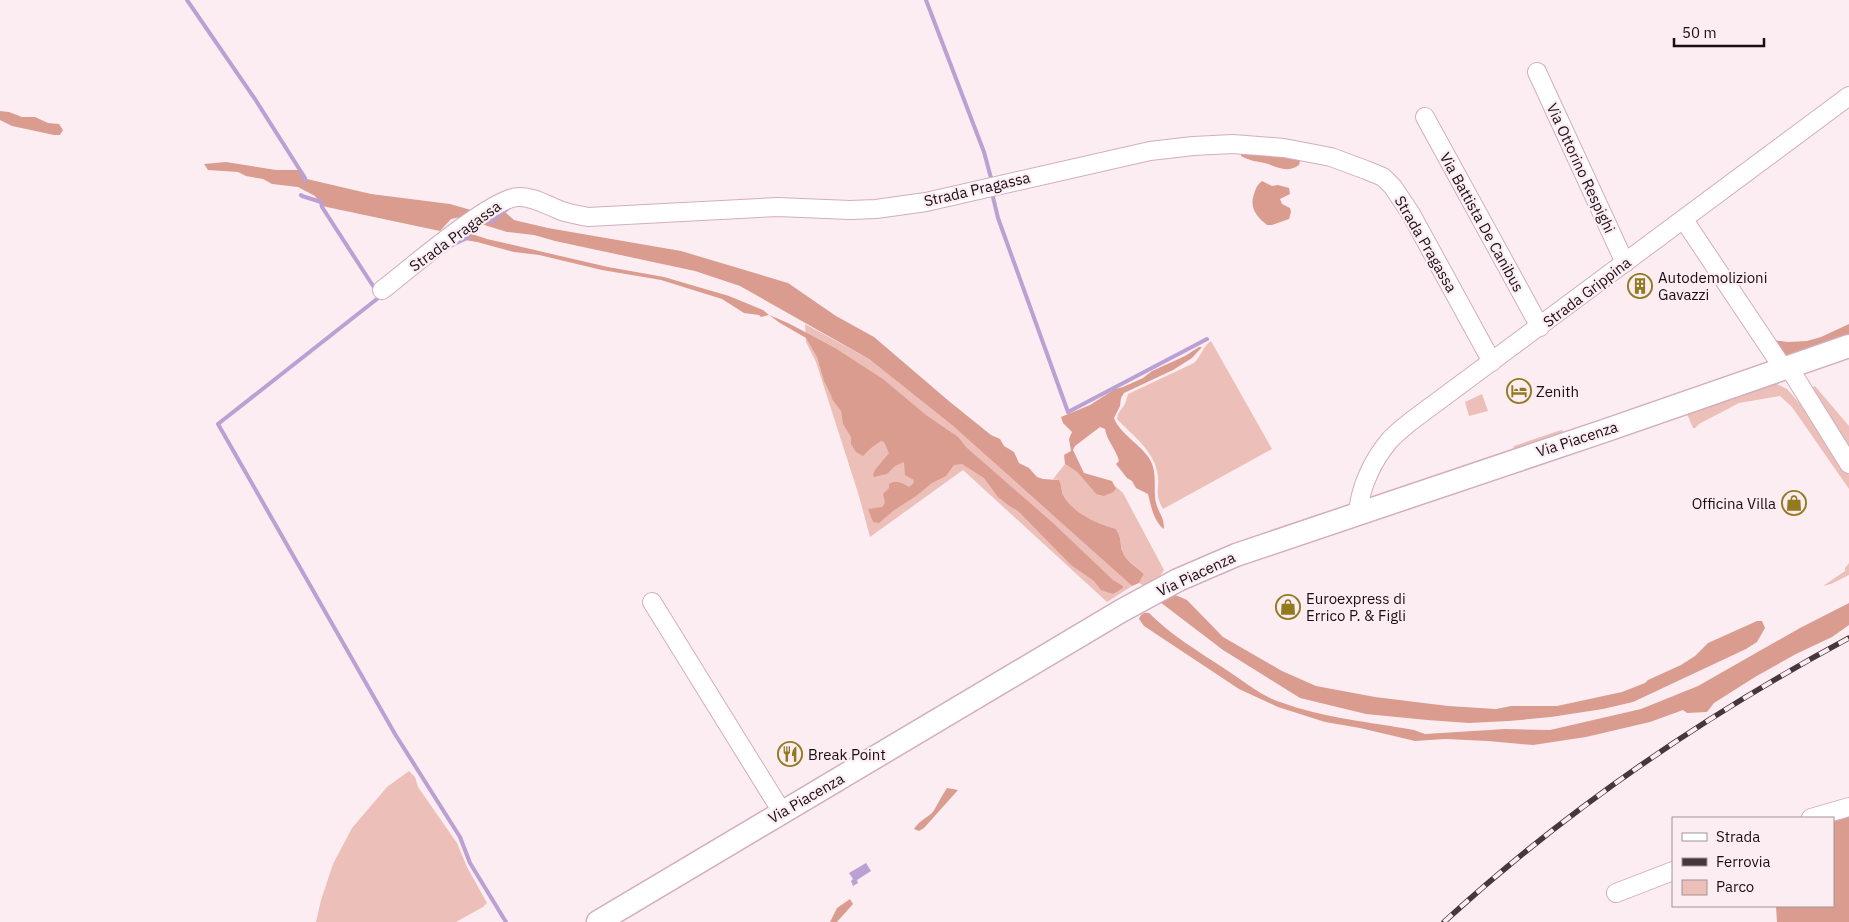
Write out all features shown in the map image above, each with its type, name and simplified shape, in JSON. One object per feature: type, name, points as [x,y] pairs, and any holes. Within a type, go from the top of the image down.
[{"type":"main road","name":"Via Piacenza","points":[[598,922],[1121,611],[1178,580],[1236,554],[1849,346]]},
{"type":"street","name":"Via Ottorino Respighi","points":[[1537,72],[1625,263]]},
{"type":"street","name":"Strada Grippina","points":[[1358,513],[1359,500],[1365,481],[1380,452],[1410,422],[1849,96]]},
{"type":"street","name":"Via Battista De Canibus","points":[[1425,117],[1540,327]]},
{"type":"street","name":"Strada Pragassa","points":[[382,290],[466,225],[511,198],[523,197],[532,199],[588,217],[778,207],[850,210],[876,209],[926,202],[1150,151],[1192,146],[1258,145],[1331,157],[1383,177],[1393,187],[1411,214],[1492,362]]},
{"type":"street","points":[[1684,220],[1786,367],[1849,464]]},
{"type":"street","points":[[652,602],[782,812]]},
{"type":"street","points":[[1814,817],[1849,807]]},
{"type":"street","points":[[1616,893],[1672,871]]},
{"type":"green space","points":[[805,324],[869,359],[953,426],[1132,586],[1107,602],[963,470],[870,537],[859,496],[816,362],[806,342]]},
{"type":"green space","points":[[1211,341],[1272,449],[1163,509],[1158,498],[1158,477],[1155,463],[1141,443],[1117,419],[1118,414],[1125,404],[1128,394],[1194,363],[1206,345]]},
{"type":"green space","points":[[1775,383],[1787,389],[1807,412],[1849,475],[1849,489],[1792,407],[1780,396],[1739,403],[1693,428],[1687,414]]},
{"type":"green space","points":[[1815,386],[1849,426],[1849,447],[1811,388]]},
{"type":"green space","points":[[1482,394],[1488,411],[1469,416],[1465,402]]},
{"type":"green space","points":[[1561,430],[1564,431],[1562,434],[1513,449],[1514,446]]},
{"type":"green space","points":[[1065,464],[1077,472],[1096,494],[1115,489],[1114,485],[1123,493],[1164,570],[1160,576],[1144,586],[1139,583],[1144,574],[1125,556],[1116,529],[1086,517],[1068,502],[1063,495],[1059,480],[1053,479]]},
{"type":"green space","points":[[1849,563],[1849,575],[1823,586],[1845,571]]},
{"type":"green space","points":[[409,771],[415,777],[418,787],[457,843],[467,867],[487,903],[456,922],[316,922],[333,864],[352,828],[387,787]]},
{"type":"shaded area","points":[[0,111],[22,117],[35,117],[48,123],[59,124],[63,130],[60,135],[54,135],[12,126],[0,120]]},
{"type":"shaded area","points":[[1241,153],[1298,158],[1300,161],[1299,165],[1291,169],[1284,169],[1248,159],[1241,156]]},
{"type":"shaded area","points":[[226,162],[276,170],[299,170],[307,179],[371,194],[450,204],[471,210],[466,216],[451,219],[440,231],[322,206],[315,196],[298,187],[272,184],[263,179],[246,176],[238,172],[208,170],[204,164]]},
{"type":"shaded area","points":[[1262,181],[1272,186],[1278,185],[1289,188],[1290,194],[1280,199],[1282,204],[1290,208],[1289,219],[1267,225],[1257,215],[1253,208],[1253,199],[1257,187]]},
{"type":"shaded area","points":[[499,207],[514,220],[548,228],[681,251],[788,283],[836,316],[874,337],[950,402],[991,435],[1000,439],[1004,446],[1014,452],[1019,463],[1029,468],[1037,477],[1059,480],[1063,495],[1079,513],[1093,521],[1116,529],[1125,556],[1129,562],[1144,574],[1139,583],[1132,586],[953,426],[869,359],[740,286],[695,271],[534,235],[507,232],[478,223]]},
{"type":"shaded area","points":[[469,233],[487,239],[608,267],[664,277],[729,296],[763,310],[769,315],[761,317],[744,313],[722,299],[661,280],[602,270],[539,255],[514,252],[477,242],[465,240],[452,244]]},
{"type":"shaded area","points":[[769,315],[835,348],[883,379],[926,415],[958,437],[967,448],[1053,523],[1123,588],[1113,594],[1101,590],[1094,581],[1071,565],[1018,511],[998,497],[984,478],[962,464],[954,465],[946,476],[932,483],[879,523],[873,522],[868,509],[882,507],[885,503],[883,494],[889,488],[889,484],[897,482],[909,487],[913,484],[914,480],[905,475],[904,462],[895,466],[887,474],[874,477],[875,470],[889,453],[884,442],[881,441],[863,456],[856,452],[851,444],[851,437],[843,424],[841,411],[832,399],[817,357],[806,338]]},
{"type":"shaded area","points":[[1849,324],[1849,337],[1801,355],[1778,358],[1773,340],[1788,342],[1807,341],[1821,337]]},
{"type":"shaded area","points":[[1202,347],[1192,358],[1173,370],[1124,393],[1114,418],[1121,429],[1145,453],[1152,463],[1156,503],[1164,529],[1155,518],[1148,494],[1136,488],[1116,464],[1119,461],[1105,429],[1100,427],[1075,446],[1073,450],[1084,473],[1112,481],[1116,489],[1113,492],[1104,496],[1096,494],[1077,472],[1065,464],[1064,455],[1071,451],[1069,439],[1072,432],[1063,423],[1061,417],[1090,405],[1115,389],[1143,378],[1152,371],[1185,356]]},
{"type":"shaded area","points":[[1173,594],[1187,600],[1223,637],[1282,671],[1316,686],[1375,697],[1448,706],[1496,709],[1511,706],[1557,706],[1622,692],[1681,665],[1695,656],[1708,643],[1757,621],[1762,621],[1765,628],[1757,642],[1746,649],[1633,702],[1551,717],[1469,723],[1366,714],[1300,698],[1223,650],[1160,602]]},
{"type":"shaded area","points":[[1849,603],[1849,625],[1832,637],[1796,654],[1755,677],[1714,703],[1707,712],[1687,713],[1683,710],[1650,722],[1586,737],[1533,745],[1445,739],[1415,741],[1325,722],[1278,707],[1239,689],[1144,626],[1139,619],[1142,614],[1149,613],[1166,629],[1186,643],[1272,699],[1313,712],[1414,730],[1425,734],[1505,729],[1550,730],[1641,709],[1698,686],[1800,628]]},
{"type":"shaded area","points":[[947,788],[958,790],[924,828],[919,831],[914,829],[932,813]]},
{"type":"shaded area","points":[[1849,815],[1849,922],[1777,922],[1776,907],[1834,907],[1834,818]]},
{"type":"shaded area","points":[[866,863],[871,871],[857,880],[858,883],[853,886],[851,881],[853,879],[849,873]]},
{"type":"shaded area","points":[[850,899],[853,904],[837,922],[830,922],[837,908]]},
{"type":"waterway","points":[[187,0],[255,99],[305,178],[304,181]]},
{"type":"waterway","points":[[926,0],[984,152],[991,178]]},
{"type":"waterway","points":[[992,193],[998,218],[1068,412],[1207,339]]},
{"type":"waterway","points":[[301,195],[321,202],[322,207],[375,289]]},
{"type":"waterway","points":[[491,222],[511,206]]},
{"type":"waterway","points":[[450,246],[469,237]]},
{"type":"waterway","points":[[382,295],[218,424],[395,734],[460,837],[470,863],[506,922]]},
{"type":"railway","points":[[1444,922],[1538,842],[1638,768],[1742,700],[1849,638]]},
{"type":"place","name":"Autodemolizioni Gavazzi","points":[[1640,286]]},
{"type":"place","name":"Zenith","points":[[1519,391]]},
{"type":"place","name":"Officina Villa","points":[[1794,503]]},
{"type":"place","name":"Euroexpress di Errico P. & Figli","points":[[1288,607]]},
{"type":"place","name":"Break Point","points":[[790,754]]}]
